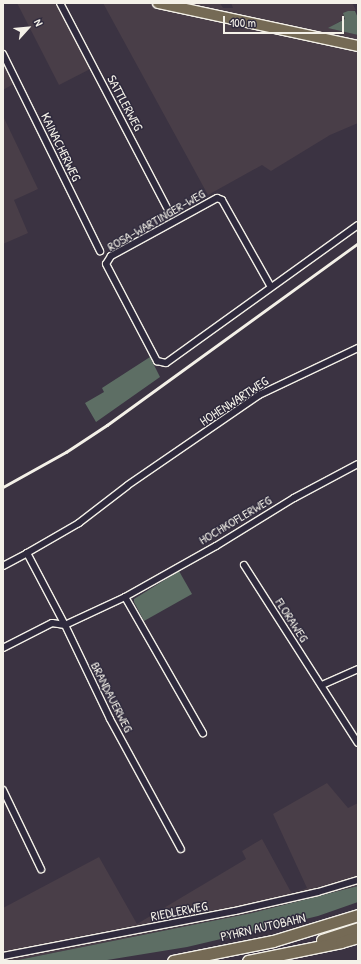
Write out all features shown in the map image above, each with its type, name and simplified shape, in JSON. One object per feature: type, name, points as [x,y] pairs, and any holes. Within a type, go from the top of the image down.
[{"type":"highway","name":"PYHRN AUTOBAHN","points":[[173,961],[272,941],[358,915]]},
{"type":"highway","points":[[290,952],[358,928]]},
{"type":"highway","points":[[248,961],[358,937]]},
{"type":"main road","points":[[158,3],[358,46]]},
{"type":"street","name":"SATTLERWEG","points":[[60,3],[170,213]]},
{"type":"street","name":"KAINACHERWEG","points":[[3,54],[100,250]]},
{"type":"street","name":"ROSA-WARTINGER-WEG","points":[[271,287],[222,200],[217,198],[111,256],[106,264],[157,361],[166,363],[358,225]]},
{"type":"street","name":"HOHENWARTWEG","points":[[27,553],[79,523],[128,486],[259,395],[358,348]]},
{"type":"street","name":"HOCHKOFLERWEG","points":[[3,648],[52,623],[65,625],[125,597],[216,546],[294,498],[358,464]]},
{"type":"street","points":[[3,566],[27,553]]},
{"type":"street","name":"BRANDAUERWEG","points":[[27,553],[65,625],[100,698],[180,849]]},
{"type":"street","name":"FLORAWEG","points":[[244,565],[358,742]]},
{"type":"street","points":[[125,597],[203,733]]},
{"type":"street","points":[[322,685],[358,670]]},
{"type":"street","points":[[3,790],[41,869]]},
{"type":"street","name":"RIEDLERWEG","points":[[3,956],[235,911],[318,892],[358,880]]},
{"type":"shaded area","points":[[17,3],[63,3],[96,66],[59,85]]},
{"type":"shaded area","points":[[103,3],[220,3],[223,8],[233,8],[231,3],[352,3],[356,10],[343,14],[345,18],[329,28],[358,35],[358,123],[330,135],[271,171],[262,165],[208,195]]},
{"type":"shaded area","points":[[3,54],[17,82],[3,90]]},
{"type":"shaded area","points":[[3,116],[38,189],[14,200],[28,233],[3,244]]},
{"type":"shaded area","points":[[327,783],[348,808],[358,803],[358,886],[252,913],[13,961],[3,961],[3,908],[99,857],[137,924],[246,859],[242,851],[262,839],[292,894],[307,888],[273,814]]},
{"type":"green space","points":[[355,11],[358,18],[358,35],[328,28],[345,19],[343,13]]},
{"type":"green space","points":[[150,357],[160,377],[96,422],[85,403],[104,392],[102,388]]},
{"type":"green space","points":[[179,571],[192,594],[144,621],[134,602],[134,599]]},
{"type":"green space","points":[[358,886],[358,902],[318,916],[187,947],[101,961],[13,961],[252,913]]},
{"type":"railway","points":[[3,487],[66,452],[107,425],[358,243]]}]
